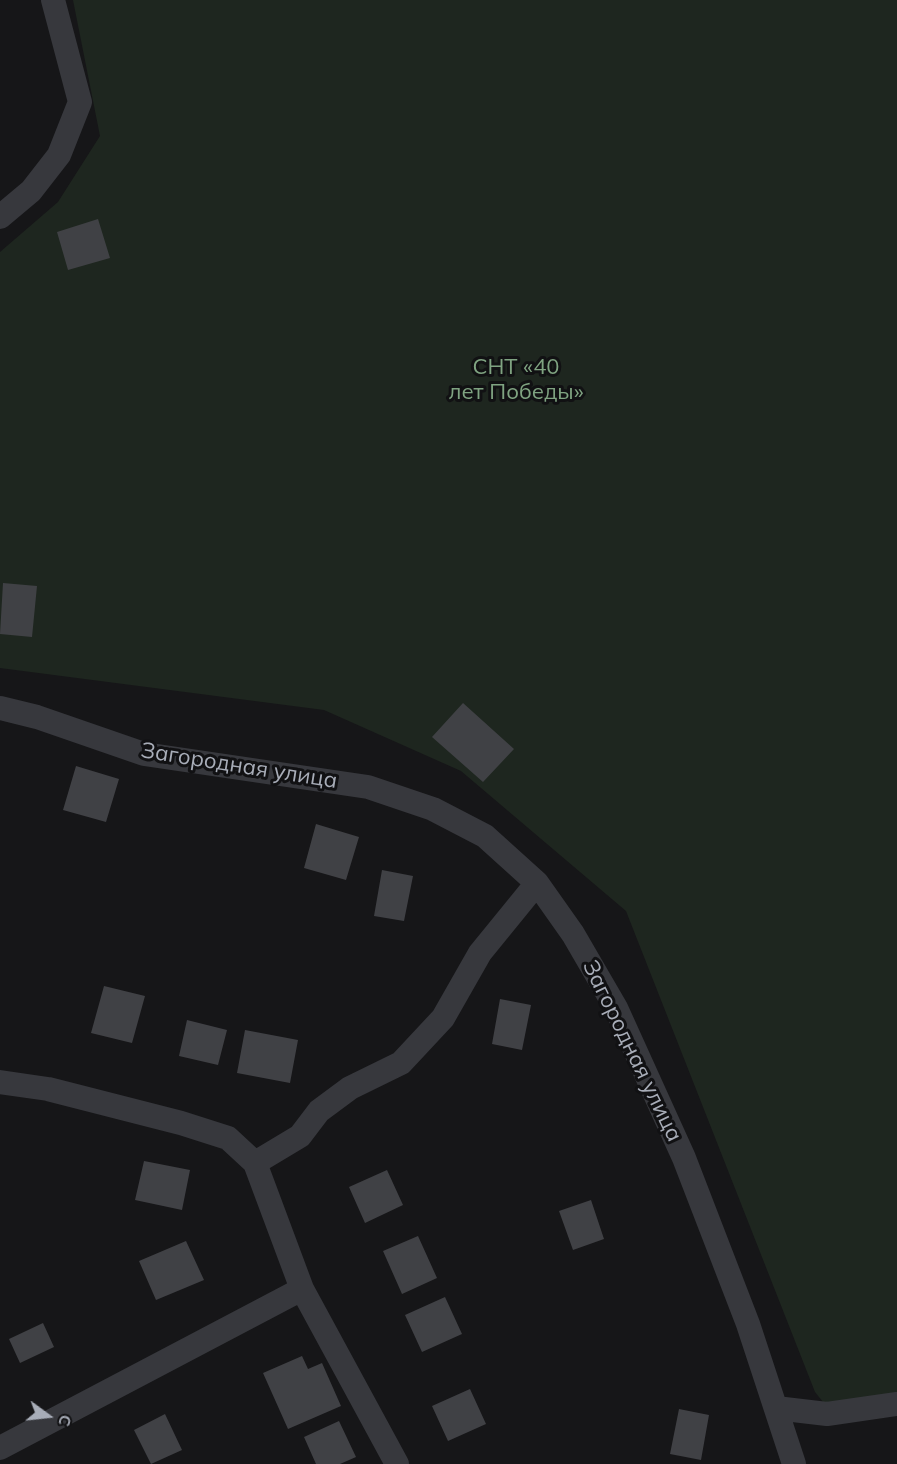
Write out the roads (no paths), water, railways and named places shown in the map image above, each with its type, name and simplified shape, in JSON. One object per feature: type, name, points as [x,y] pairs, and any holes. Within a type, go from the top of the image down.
[{"type":"street","points":[[0,217],[31,191],[59,155],[80,102],[53,0]]},
{"type":"street","name":"Загородная улица","points":[[0,708],[38,717],[144,754],[368,787],[433,809],[485,836],[537,883],[573,934],[616,1008],[684,1158],[748,1324],[794,1464]]},
{"type":"street","points":[[255,1163],[300,1136],[319,1111],[350,1088],[401,1063],[443,1018],[480,952],[537,883]]},
{"type":"street","points":[[0,1082],[48,1089],[181,1123],[228,1138],[255,1163],[302,1289],[397,1464]]},
{"type":"street","points":[[0,1448],[302,1289]]},
{"type":"street","points":[[776,1408],[828,1414],[897,1404]]},
{"type":"park label","name":"СНТ «40 лет Победы»","points":[[516,380]]}]
